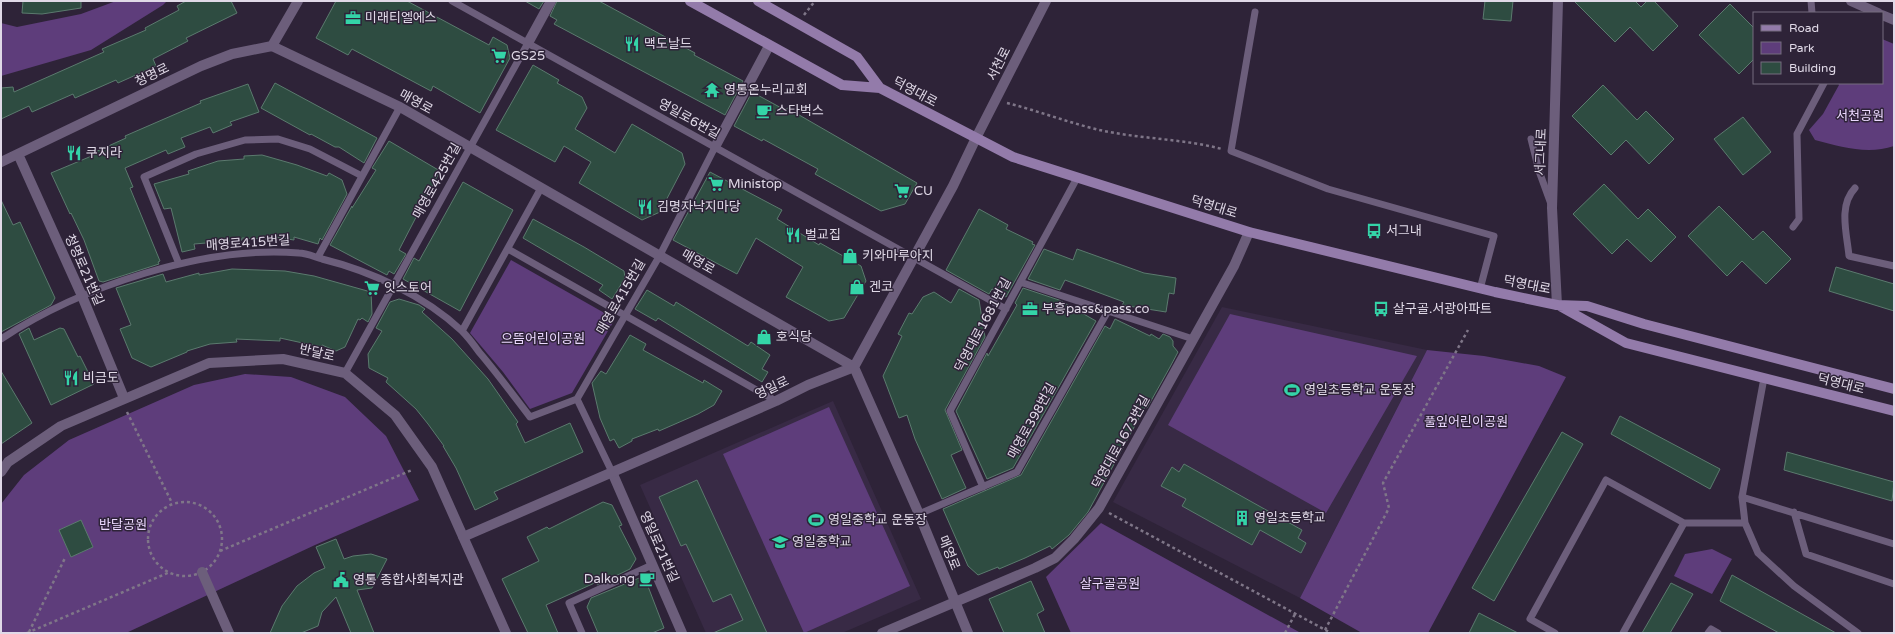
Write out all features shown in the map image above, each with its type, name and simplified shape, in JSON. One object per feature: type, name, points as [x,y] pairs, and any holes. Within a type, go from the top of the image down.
[{"type":"main road","name":"덕영대로","points":[[690,1],[842,85],[880,88],[1013,157],[1077,178],[1249,232],[1480,289],[1557,304],[1587,306],[1644,324],[1894,389]]},
{"type":"main road","name":"덕영대로","points":[[758,1],[857,57],[880,88]]},
{"type":"main road","name":"덕영대로","points":[[1557,304],[1626,343],[1894,411]]},
{"type":"street","points":[[272,46],[298,1]]},
{"type":"street","name":"매영로425번길","points":[[528,43],[551,1]]},
{"type":"street","name":"서천로","points":[[976,138],[1046,1]]},
{"type":"street","name":"서그내로","points":[[1557,304],[1552,208],[1558,1]]},
{"type":"street","points":[[1851,1],[1876,12]]},
{"type":"street","points":[[1883,15],[1894,20]]},
{"type":"street","name":"매영로","points":[[272,46],[400,107],[854,367],[919,514],[968,633]]},
{"type":"street","name":"청명로","points":[[1,162],[201,66],[232,54],[272,46]]},
{"type":"street","name":"매영로415번길","points":[[715,147],[770,46]]},
{"type":"street","points":[[854,367],[953,186],[976,138]]},
{"type":"street","name":"청명로21번길","points":[[18,154],[82,296],[124,398]]},
{"type":"street","name":"덕영대로1673번길","points":[[889,632],[954,601],[1035,568],[1055,558],[1074,539],[1099,508],[1234,266],[1249,232]]},
{"type":"street","name":"반달로","points":[[1,472],[8,462],[61,426],[209,363],[283,359],[345,373],[395,415],[432,467],[506,633]]},
{"type":"street","name":"영일로","points":[[463,537],[776,401],[808,385],[854,367]]},
{"type":"street","name":"영일로21번길","points":[[612,472],[682,633]]},
{"type":"street","points":[[202,572],[229,633]]},
{"type":"lane","name":"영일로6번길","points":[[452,1],[1006,309]]},
{"type":"lane","points":[[1811,1],[1812,12]]},
{"type":"lane","points":[[1255,12],[1230,151],[1328,190],[1494,236],[1480,289]]},
{"type":"lane","name":"매영로425번길","points":[[345,373],[528,43]]},
{"type":"lane","points":[[1793,227],[1799,218],[1797,134],[1823,84]]},
{"type":"lane","points":[[318,257],[400,107]]},
{"type":"lane","points":[[179,264],[144,177],[196,154],[245,140],[278,139],[310,149],[362,176]]},
{"type":"lane","points":[[1530,139],[1552,208]]},
{"type":"lane","name":"매영로415번길","points":[[1,338],[82,296],[169,266],[209,258],[257,253],[300,253],[318,257],[367,273],[425,302],[462,331],[530,417],[577,399],[660,255],[715,147]]},
{"type":"lane","name":"덕영대로1681번길","points":[[983,487],[950,411],[1077,178]]},
{"type":"lane","points":[[462,331],[541,188]]},
{"type":"lane","points":[[1855,188],[1849,194],[1844,211],[1849,256],[1894,266]]},
{"type":"lane","points":[[508,248],[776,401]]},
{"type":"lane","points":[[1020,282],[1193,339]]},
{"type":"lane","name":"매영로398번길","points":[[919,514],[1017,472],[1108,311]]},
{"type":"lane","points":[[1764,378],[1742,497],[1745,523],[1758,553],[1794,586],[1858,633]]},
{"type":"lane","points":[[577,399],[612,472]]},
{"type":"lane","points":[[1555,633],[1530,618],[1606,480],[1684,523],[1745,523]]},
{"type":"lane","points":[[1742,497],[1894,544]]},
{"type":"lane","points":[[1794,512],[1806,554],[1894,584]]},
{"type":"lane","points":[[1623,633],[1684,523]]},
{"type":"lane","points":[[582,633],[569,603],[652,565]]},
{"type":"lane","points":[[1708,633],[1711,629],[1718,633]]},
{"type":"path","points":[[798,24],[815,1]]},
{"type":"path","points":[[995,100],[1103,131],[1173,142],[1204,144],[1230,151]]},
{"type":"path","points":[[1325,630],[1389,508],[1383,483],[1468,330]]},
{"type":"path","points":[[127,412],[172,504]]},
{"type":"path","points":[[220,551],[412,470]]},
{"type":"path","points":[[190,501],[200,504],[211,511],[218,521],[222,532],[222,545],[211,566],[202,572],[183,576],[162,568],[153,558],[148,546],[148,534],[152,521],[161,510],[172,504],[190,501]]},
{"type":"path","points":[[1099,508],[1331,633]]},
{"type":"path","points":[[28,633],[65,558]]},
{"type":"path","points":[[28,633],[170,572]]},
{"type":"path","points":[[1285,633],[1295,614]]},
{"type":"shaded area","points":[[1222,307],[1427,350],[1300,598],[1113,502]]},
{"type":"shaded area","name":"영일중학교","points":[[833,401],[921,599],[842,633],[706,633],[640,485]]},
{"type":"green space","points":[[116,1],[167,1],[91,50],[1,76],[1,23],[17,27],[81,14]]},
{"type":"green space","name":"서천공원","points":[[1883,39],[1894,44],[1894,146],[1884,149],[1864,150],[1815,140],[1809,130],[1823,114],[1839,85],[1883,84]]},
{"type":"green space","name":"으뜸어린이공원","points":[[511,260],[615,319],[572,393],[530,409],[503,372],[470,333]]},
{"type":"green space","name":"영일초등학교 운동장","points":[[1230,314],[1417,356],[1326,513],[1168,425]]},
{"type":"green space","name":"풀잎어린이공원","points":[[1427,350],[1484,356],[1539,366],[1566,377],[1428,633],[1362,633],[1300,598]]},
{"type":"green space","name":"반달공원","points":[[245,374],[291,377],[345,397],[386,436],[419,500],[315,545],[126,633],[1,633],[1,504],[24,475],[69,440],[194,385]]},
{"type":"green space","name":"영일중학교 운동장","points":[[829,407],[910,586],[804,633],[723,454]]},
{"type":"green space","name":"살구골공원","points":[[1101,523],[1299,633],[1071,633],[1046,577]]},
{"type":"green space","points":[[1712,549],[1732,559],[1712,594],[1674,576],[1685,554]]},
{"type":"building","points":[[23,1],[81,1],[81,8],[42,14],[22,13]]},
{"type":"building","points":[[186,1],[231,1],[237,13],[186,38],[188,41],[153,59],[156,66],[118,83],[116,80],[75,98],[73,94],[32,112],[29,106],[1,119],[1,88],[13,87],[14,92],[104,52],[102,49],[146,30],[145,28],[179,10],[177,6]]},
{"type":"building","points":[[336,1],[407,1],[489,45],[493,37],[507,45],[510,58],[480,113],[433,86],[431,91],[352,49],[348,55],[316,38]]},
{"type":"building","points":[[525,1],[544,1],[539,9]]},
{"type":"building","points":[[557,1],[599,1],[743,81],[725,115],[554,24],[557,20],[550,16]]},
{"type":"building","points":[[1485,1],[1513,1],[1511,21],[1483,19]]},
{"type":"building","points":[[1574,1],[1635,1],[1641,7],[1647,1],[1654,1],[1678,26],[1653,51],[1630,27],[1615,42]]},
{"type":"building","points":[[1730,4],[1753,27],[1753,60],[1739,74],[1699,35]]},
{"type":"building","points":[[533,65],[559,80],[557,83],[582,97],[587,108],[575,129],[615,153],[632,124],[682,153],[685,164],[660,212],[642,220],[579,183],[591,162],[564,146],[555,162],[496,130]]},
{"type":"building","points":[[275,83],[377,138],[364,163],[339,147],[335,147],[311,134],[310,135],[261,108]]},
{"type":"building","points":[[248,84],[259,112],[230,122],[232,125],[213,133],[210,127],[181,138],[185,147],[168,154],[166,150],[125,168],[133,187],[130,188],[160,261],[158,262],[159,264],[103,282],[99,281],[84,240],[51,173],[94,155],[93,153],[126,138],[125,136],[201,103],[200,101]]},
{"type":"building","points":[[1603,85],[1637,120],[1646,111],[1674,139],[1649,164],[1626,140],[1611,155],[1572,116]]},
{"type":"building","points":[[752,92],[785,110],[787,108],[917,183],[905,204],[881,211],[815,174],[818,169],[763,139],[762,141],[734,126]]},
{"type":"building","points":[[1743,117],[1771,152],[1743,175],[1714,139]]},
{"type":"building","points":[[389,141],[440,171],[399,250],[406,254],[394,274],[389,271],[387,275],[330,245],[352,206],[352,208],[376,170],[372,168]]},
{"type":"building","points":[[262,155],[297,165],[327,176],[329,173],[342,180],[347,194],[322,240],[320,238],[318,244],[294,237],[294,240],[268,236],[268,239],[242,238],[242,240],[194,244],[195,249],[182,252],[171,208],[164,209],[154,184],[189,174],[188,171],[218,161],[244,159],[244,156]]},
{"type":"building","points":[[710,172],[782,210],[777,219],[819,245],[820,243],[861,266],[866,281],[844,318],[829,321],[786,297],[803,267],[756,238],[737,274],[673,240]]},
{"type":"building","points":[[463,182],[513,210],[460,311],[403,279],[414,258],[419,261]]},
{"type":"building","points":[[1604,184],[1638,219],[1648,209],[1676,237],[1651,262],[1627,239],[1612,254],[1573,214]]},
{"type":"building","points":[[1,200],[13,225],[20,222],[55,298],[51,305],[1,332]]},
{"type":"building","points":[[1719,206],[1753,240],[1763,231],[1791,259],[1766,284],[1742,261],[1727,276],[1688,236]]},
{"type":"building","points":[[979,209],[1008,225],[1006,229],[1033,242],[1032,244],[1035,245],[1006,297],[992,289],[989,294],[946,270]]},
{"type":"building","points":[[533,219],[624,271],[625,278],[612,299],[599,290],[603,285],[523,238]]},
{"type":"building","points":[[1044,249],[1073,260],[1077,249],[1144,273],[1176,278],[1174,294],[1169,293],[1166,312],[1122,305],[1124,302],[1065,280],[1060,290],[1028,279]]},
{"type":"building","points":[[1836,267],[1894,284],[1894,311],[1829,291]]},
{"type":"building","points":[[232,269],[285,271],[314,276],[371,292],[372,314],[368,322],[362,318],[360,320],[358,319],[345,347],[336,351],[322,345],[321,347],[280,338],[280,341],[236,339],[237,342],[210,344],[187,351],[151,367],[132,358],[120,329],[131,325],[116,288],[163,274],[166,282],[199,273],[199,275]]},
{"type":"building","points":[[1023,288],[1059,300],[1096,321],[1013,468],[987,479],[956,411],[987,353],[988,356],[1017,305],[1015,303]]},
{"type":"building","points":[[959,289],[979,300],[985,337],[945,410],[962,450],[951,455],[966,488],[942,499],[915,439],[907,415],[899,418],[883,376],[902,336],[898,334],[909,313],[912,314],[923,297],[934,292],[951,303]]},
{"type":"building","points":[[647,290],[674,306],[676,302],[748,346],[751,342],[770,355],[762,369],[768,372],[762,382],[658,318],[656,321],[635,309]]},
{"type":"building","points":[[399,299],[419,305],[425,309],[422,312],[452,339],[488,379],[518,422],[516,424],[525,443],[570,423],[583,452],[494,492],[498,499],[475,510],[456,468],[444,446],[428,424],[416,409],[386,382],[388,378],[369,368],[368,354],[382,331],[376,328],[390,302]]},
{"type":"building","points":[[1115,319],[1150,336],[1151,334],[1159,339],[1163,334],[1170,337],[1173,341],[1173,346],[1178,352],[1170,367],[1147,408],[1145,407],[1088,512],[1069,535],[1052,549],[1050,546],[999,569],[998,567],[978,575],[968,566],[943,509],[1021,475],[1105,326],[1110,329]]},
{"type":"building","points":[[29,328],[34,340],[60,328],[64,329],[94,384],[51,405],[19,334]]},
{"type":"building","points":[[630,335],[646,344],[643,350],[703,383],[704,380],[722,391],[714,405],[698,414],[659,431],[658,429],[632,439],[632,441],[619,448],[614,439],[610,441],[600,418],[592,383],[601,371],[606,374]]},
{"type":"building","points":[[1,371],[32,423],[1,444]]},
{"type":"building","points":[[1620,416],[1720,469],[1710,489],[1611,434]]},
{"type":"building","points":[[1562,432],[1583,444],[1494,601],[1472,588]]},
{"type":"building","points":[[1787,452],[1894,482],[1892,501],[1784,470]]},
{"type":"building","name":"영일초등학교","points":[[1184,464],[1302,530],[1298,538],[1306,543],[1301,553],[1260,530],[1252,545],[1182,506],[1186,499],[1161,486],[1172,467],[1179,472]]},
{"type":"building","points":[[697,480],[767,633],[713,633],[743,620],[731,594],[713,602],[686,544],[681,546],[659,497]]},
{"type":"building","points":[[603,502],[612,505],[622,525],[619,526],[636,559],[630,569],[597,585],[599,581],[546,605],[558,633],[528,633],[502,579],[539,561],[527,537],[547,527],[549,529]]},
{"type":"building","points":[[81,520],[93,547],[71,557],[59,530]]},
{"type":"building","name":"영통 종합사회복지관","points":[[336,539],[344,559],[353,556],[371,554],[387,559],[372,588],[357,590],[374,633],[351,633],[336,597],[322,612],[318,626],[301,633],[270,633],[282,606],[297,586],[314,573],[325,568],[316,547]]},
{"type":"building","points":[[1732,575],[1836,633],[1779,633],[1720,601]]},
{"type":"building","points":[[644,576],[664,628],[652,633],[598,633],[587,607],[591,598]]},
{"type":"building","points":[[1031,581],[1044,610],[1037,614],[1045,633],[1004,633],[989,599]]},
{"type":"building","points":[[1671,583],[1693,594],[1670,633],[1642,633]]},
{"type":"building","points":[[1479,613],[1518,633],[1469,633]]},
{"type":"place","name":"미래티엘에스","points":[[353,18]]},
{"type":"place","name":"맥도날드","points":[[632,44]]},
{"type":"place","name":"GS25","points":[[499,56]]},
{"type":"place","name":"영통온누리교회","points":[[712,90]]},
{"type":"place","name":"스타벅스","points":[[764,111]]},
{"type":"place","name":"쿠지라","points":[[74,153]]},
{"type":"place","name":"Ministop","points":[[716,184]]},
{"type":"place","name":"CU","points":[[902,191]]},
{"type":"place","name":"김명자낙지마당","points":[[645,207]]},
{"type":"place","name":"서그내","points":[[1374,231]]},
{"type":"place","name":"벌교집","points":[[793,235]]},
{"type":"place","name":"키와마루아지","points":[[850,256]]},
{"type":"place","name":"겐코","points":[[857,287]]},
{"type":"place","name":"잇스토어","points":[[372,288]]},
{"type":"place","name":"부흥pass&pass.co","points":[[1030,309]]},
{"type":"place","name":"살구골.서광아파트","points":[[1381,309]]},
{"type":"place","name":"호식당","points":[[764,337]]},
{"type":"place","name":"비금도","points":[[71,378]]},
{"type":"place","name":"영일초등학교 운동장","points":[[1292,390]]},
{"type":"place","name":"영일초등학교","points":[[1242,518]]},
{"type":"place","name":"영일중학교 운동장","points":[[816,520]]},
{"type":"place","name":"영일중학교","points":[[780,542]]},
{"type":"place","name":"Dalkong","points":[[647,579]]},
{"type":"place","name":"영통 종합사회복지관","points":[[341,580]]}]
